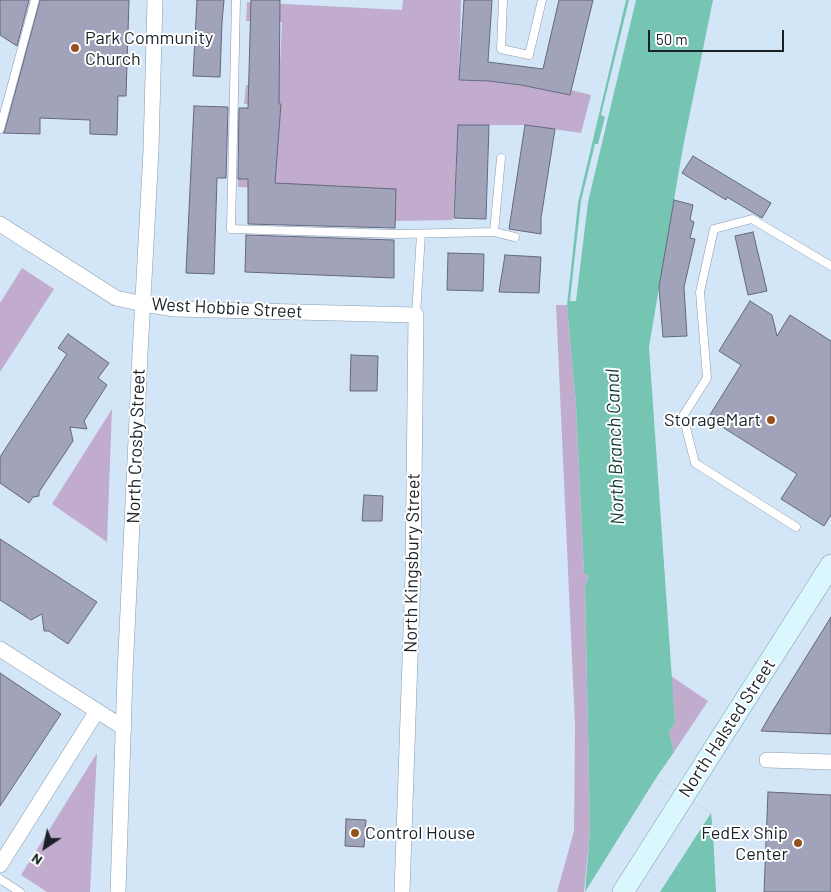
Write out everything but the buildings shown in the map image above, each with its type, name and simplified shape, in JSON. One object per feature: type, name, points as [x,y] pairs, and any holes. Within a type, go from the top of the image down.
[{"type":"main road","name":"North Halsted Street","points":[[624,892],[831,565]]},
{"type":"street","name":"North Crosby Street","points":[[118,892],[140,354],[151,150],[155,0]]},
{"type":"street","name":"West Hobbie Street","points":[[0,224],[116,298],[168,309],[416,315]]},
{"type":"street","name":"North Kingsbury Street","points":[[402,892],[413,572],[416,315]]},
{"type":"street","points":[[0,649],[124,728]]},
{"type":"street","points":[[0,865],[97,711]]},
{"type":"street","points":[[767,760],[831,762]]},
{"type":"lane","points":[[0,129],[34,0]]},
{"type":"lane","points":[[236,0],[231,229],[421,234],[494,232],[515,237]]},
{"type":"lane","points":[[503,0],[501,49],[529,55],[542,0]]},
{"type":"lane","points":[[494,232],[501,158]]},
{"type":"lane","points":[[796,527],[695,463],[684,416],[707,378],[700,292],[714,230],[752,219],[831,266]]},
{"type":"lane","name":"North Kingsbury Street","points":[[416,315],[421,234]]},
{"type":"lane","points":[[0,879],[20,892]]},
{"type":"shaded area","points":[[403,0],[461,0],[459,80],[521,85],[569,95],[571,90],[591,95],[581,133],[525,125],[458,125],[453,220],[394,221],[394,192],[238,187],[238,169],[279,105],[244,104],[246,85],[279,87],[282,22],[246,21],[247,2],[402,10]]},
{"type":"shaded area","points":[[22,268],[54,289],[0,372],[0,303]]},
{"type":"shaded area","points":[[556,305],[567,305],[576,405],[584,573],[588,573],[587,582],[585,583],[590,831],[584,892],[557,892],[574,831],[575,725]]},
{"type":"shaded area","points":[[112,409],[107,542],[52,504]]},
{"type":"shaded area","points":[[671,676],[708,701],[674,752],[669,732],[675,723]]},
{"type":"shaded area","points":[[97,753],[90,892],[47,892],[21,875]]},
{"type":"water","name":"North Branch Canal","points":[[626,0],[713,0],[683,147],[649,347],[675,723],[669,732],[674,752],[656,778],[711,813],[716,892],[585,892],[590,831],[585,583],[587,582],[588,574],[584,574],[576,405],[567,305],[578,203]]},
{"type":"pier","points":[[629,0],[636,0],[588,202],[576,301],[570,301],[581,201],[595,144],[598,144],[605,117],[601,115]]},
{"type":"pier","points":[[656,778],[711,813],[660,892],[585,892]]},
{"type":"place","name":"Park Community Church","points":[[75,48]]},
{"type":"place","name":"StorageMart","points":[[771,420]]},
{"type":"place","name":"Control House","points":[[355,833]]},
{"type":"place","name":"FedEx Ship Center","points":[[798,843]]}]
